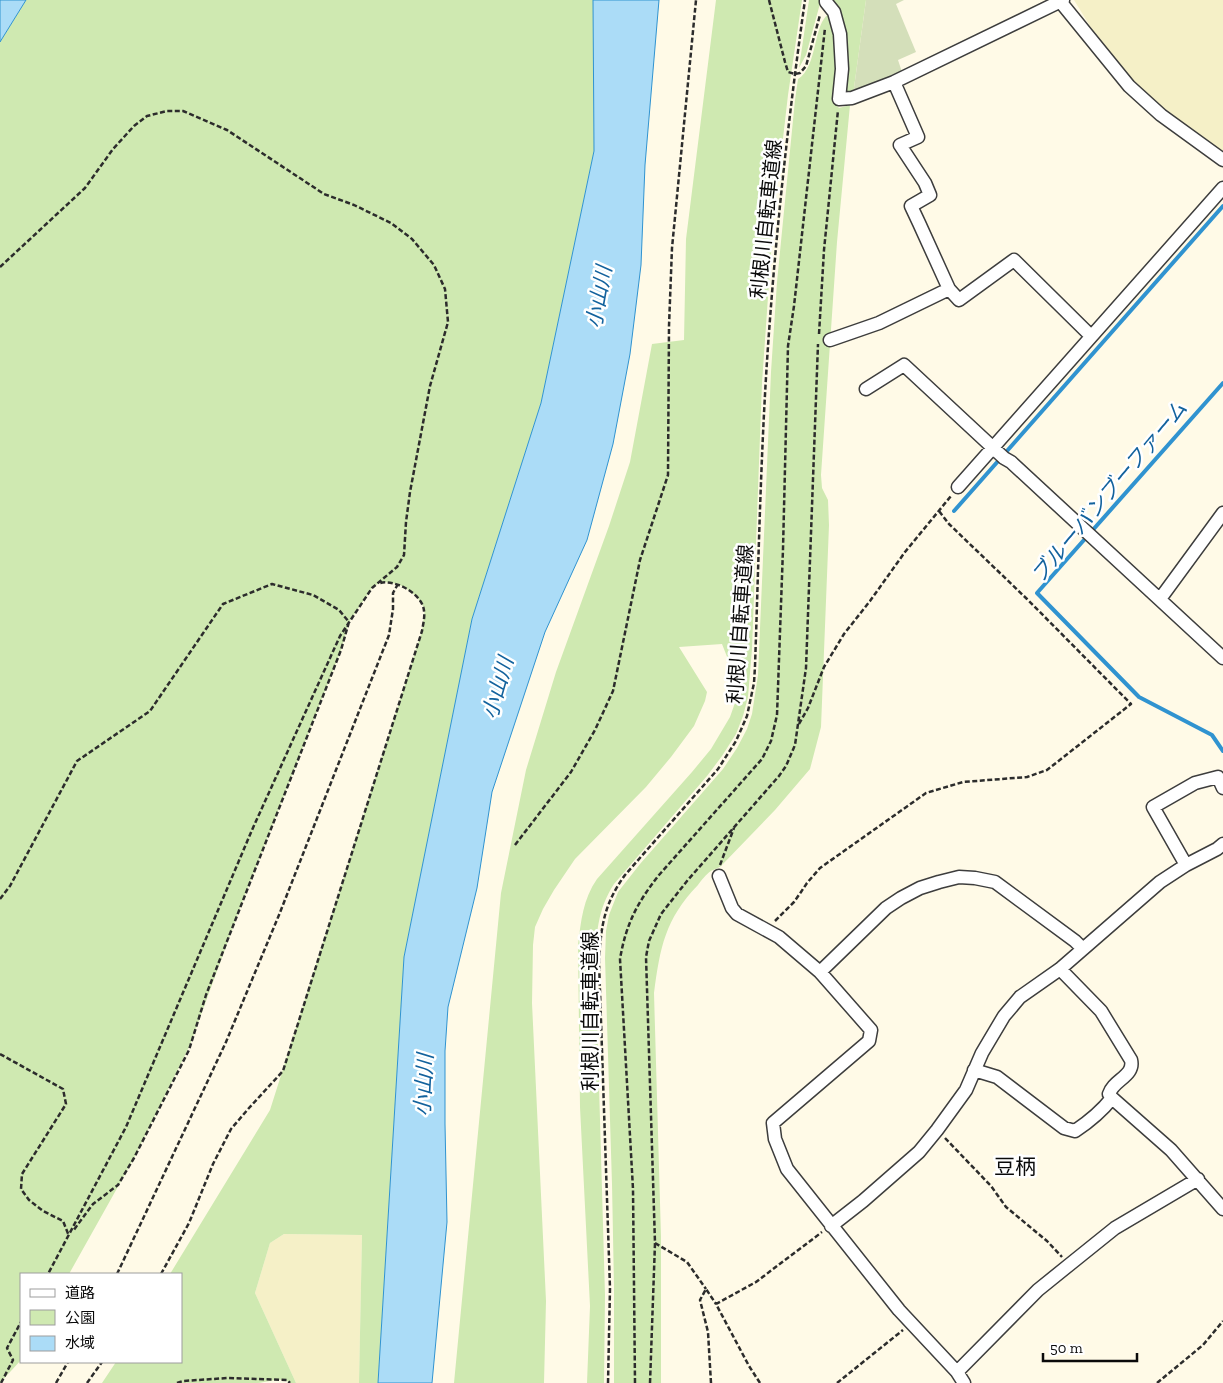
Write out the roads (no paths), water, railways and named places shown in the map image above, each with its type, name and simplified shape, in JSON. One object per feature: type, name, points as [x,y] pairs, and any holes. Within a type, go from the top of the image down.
[{"type":"street","points":[[826,1],[834,12],[840,34],[842,69],[840,99],[852,98],[894,82],[1061,0],[1129,86],[1161,115],[1223,160]]},
{"type":"street","points":[[894,82],[918,137],[900,145],[925,183],[930,195],[910,206],[920,223],[949,289],[960,300],[1014,260],[1091,336]]},
{"type":"street","points":[[958,487],[1223,188]]},
{"type":"street","points":[[822,339],[879,323],[949,289]]},
{"type":"street","points":[[866,389],[904,365],[1223,658]]},
{"type":"street","points":[[1160,599],[1223,513]]},
{"type":"street","points":[[1186,865],[1153,808],[1194,783],[1218,777],[1223,788]]},
{"type":"street","points":[[831,1226],[919,1152],[966,1090],[982,1053],[1004,1016],[1020,997],[1060,968],[1160,882],[1223,844]]},
{"type":"street","points":[[719,876],[732,908],[737,914],[779,937],[820,972],[871,1030],[869,1040],[773,1123],[775,1138],[787,1169],[899,1310],[957,1372],[964,1383]]},
{"type":"street","points":[[820,972],[893,903],[920,888],[959,877],[995,882],[1068,935],[1083,949]]},
{"type":"street","points":[[1060,968],[1100,1012],[1131,1060],[1130,1071],[1110,1089],[1109,1094],[1172,1150],[1223,1209]]},
{"type":"street","points":[[974,1070],[997,1077],[1064,1128],[1075,1130],[1089,1122],[1104,1109],[1112,1098]]},
{"type":"street","points":[[957,1372],[1038,1290],[1069,1265],[1116,1228],[1198,1179]]},
{"type":"water","points":[[0,0],[26,0],[0,42]]},
{"type":"water","name":"小山川","points":[[593,0],[659,0],[645,165],[641,265],[630,354],[613,444],[587,540],[545,632],[492,792],[477,888],[448,1007],[445,1051],[447,1222],[432,1383],[378,1383],[404,957],[472,619],[541,403],[594,151]]},
{"type":"waterway","points":[[954,511],[1223,206]]},
{"type":"waterway","name":"ブルーバンブーファーム","points":[[1223,383],[1037,593],[1139,697],[1212,735],[1223,751]]},
{"type":"district","name":"豆柄","points":[[1015,1167]]}]
